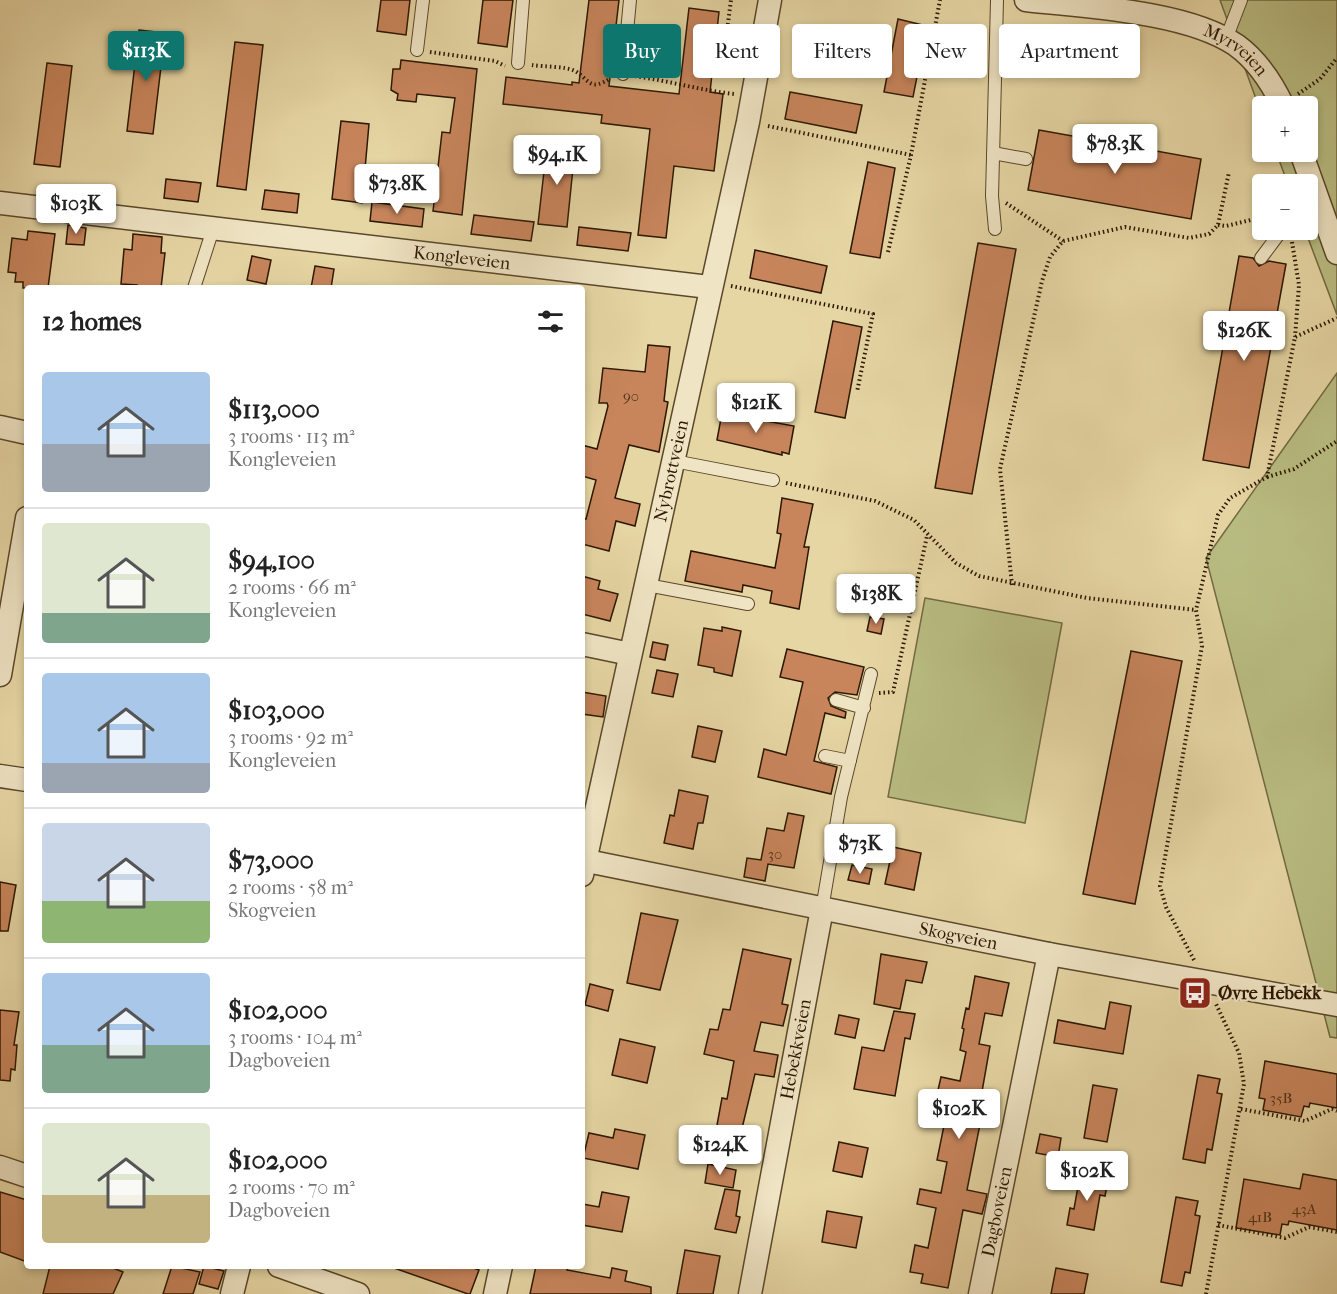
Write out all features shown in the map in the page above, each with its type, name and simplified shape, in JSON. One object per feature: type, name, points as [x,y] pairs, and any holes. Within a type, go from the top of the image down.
[{"type":"street","name":"Nybrottveien","points":[[585,856],[748,122],[770,0]]},
{"type":"street","name":"Myrveien","points":[[1026,0],[1162,19],[1200,28],[1226,39],[1253,60],[1269,79],[1278,96]]},
{"type":"street","name":"Kongleveien","points":[[0,203],[672,280],[710,287]]},
{"type":"street","points":[[1318,212],[1337,253]]},
{"type":"street","points":[[0,427],[24,432]]},
{"type":"street","points":[[0,675],[24,535]]},
{"type":"street","points":[[585,645],[630,654]]},
{"type":"street","points":[[0,776],[24,780]]},
{"type":"street","name":"Skogveien","points":[[585,865],[1048,954],[1337,1005]]},
{"type":"street","name":"Hebekkveien","points":[[750,1294],[822,909]]},
{"type":"street","name":"Dagboveien","points":[[981,1294],[1048,954]]},
{"type":"street","points":[[0,1167],[24,1175]]},
{"type":"street","points":[[232,1294],[238,1269]]},
{"type":"street","points":[[287,1269],[358,1294]]},
{"type":"street","points":[[495,1294],[500,1269]]},
{"type":"lane","points":[[417,50],[423,0]]},
{"type":"lane","points":[[518,63],[523,0]]},
{"type":"lane","points":[[628,24],[630,0]]},
{"type":"lane","points":[[995,229],[992,196],[997,0]]},
{"type":"lane","points":[[1226,39],[1241,0]]},
{"type":"lane","points":[[993,153],[1026,159]]},
{"type":"lane","points":[[195,285],[213,229]]},
{"type":"lane","points":[[1261,258],[1278,240]]},
{"type":"lane","points":[[674,461],[773,480]]},
{"type":"lane","points":[[647,585],[748,604]]},
{"type":"lane","points":[[822,909],[850,761],[871,674]]},
{"type":"lane","points":[[836,700],[864,708]]},
{"type":"lane","points":[[825,756],[850,761]]},
{"type":"path","points":[[728,24],[731,0]]},
{"type":"path","points":[[888,252],[911,155],[940,0]]},
{"type":"path","points":[[417,50],[484,59],[505,66]]},
{"type":"path","points":[[1295,96],[1320,79],[1337,58]]},
{"type":"path","points":[[748,122],[911,155]]},
{"type":"path","points":[[1012,585],[1000,469],[1042,280],[1050,257],[1063,240],[1125,227],[1189,238],[1209,234],[1218,225],[1230,172]]},
{"type":"path","points":[[992,196],[1021,211],[1063,240]]},
{"type":"path","points":[[1218,225],[1226,226],[1252,220]]},
{"type":"path","points":[[1267,477],[1295,337],[1299,285],[1288,240]]},
{"type":"path","points":[[710,287],[727,285],[873,314],[857,392]]},
{"type":"path","points":[[1295,337],[1337,318]]},
{"type":"path","points":[[1206,1294],[1244,1084],[1242,1063],[1205,981],[1166,907],[1160,886],[1202,646],[1196,610],[1218,515],[1230,498],[1267,477],[1294,469],[1337,441]]},
{"type":"path","points":[[773,480],[875,501],[914,520],[927,536],[956,563],[980,576],[1012,585],[1087,598],[1196,610]]},
{"type":"path","points":[[867,693],[893,692],[927,536]]},
{"type":"path","points":[[1241,1109],[1305,1121],[1332,1109],[1337,1111]]},
{"type":"path","points":[[1218,1226],[1285,1238],[1309,1227],[1337,1232]]},
{"type":"green space","points":[[1220,0],[1337,0],[1337,315],[1309,240],[1318,240],[1318,174],[1284,174],[1280,162],[1318,162],[1318,96],[1255,96]]},
{"type":"green space","points":[[1337,373],[1337,1038],[1330,1037],[1206,558]]},
{"type":"green space","points":[[925,598],[1062,623],[1025,823],[888,797]]},
{"type":"building","points":[[381,0],[410,0],[406,35],[377,31]]},
{"type":"building","points":[[483,0],[513,0],[507,47],[478,43]]},
{"type":"building","points":[[589,0],[619,0],[616,24],[603,24],[603,78],[610,78],[609,86],[679,94],[689,8],[719,12],[718,24],[693,24],[693,78],[712,78],[710,92],[723,94],[714,171],[674,166],[666,238],[638,235],[650,129],[601,123],[602,115],[503,104],[506,77],[572,85],[572,82],[579,83]]},
{"type":"building","points":[[898,19],[919,24],[904,24],[904,78],[917,78],[913,97],[884,92],[887,78],[892,78],[892,50]]},
{"type":"building","points":[[139,30],[165,33],[153,134],[127,131]]},
{"type":"building","points":[[235,42],[263,45],[246,190],[217,186]]},
{"type":"building","points":[[401,60],[477,69],[462,215],[433,211],[442,132],[450,133],[455,98],[417,94],[416,102],[397,100],[398,94],[391,90],[393,69],[400,69]]},
{"type":"building","points":[[47,63],[72,66],[60,167],[34,164]]},
{"type":"building","points":[[790,92],[862,105],[856,133],[785,119]]},
{"type":"building","points":[[341,121],[369,124],[362,203],[332,199]]},
{"type":"building","points":[[1039,130],[1201,159],[1191,219],[1028,190]]},
{"type":"building","points":[[547,145],[575,148],[567,227],[538,224]]},
{"type":"building","points":[[868,162],[895,168],[880,258],[850,253]]},
{"type":"building","points":[[166,179],[201,183],[198,202],[164,198]]},
{"type":"building","points":[[265,190],[299,194],[297,213],[262,209]]},
{"type":"building","points":[[372,202],[424,209],[422,227],[370,221]]},
{"type":"building","points":[[474,215],[534,222],[531,241],[471,234]]},
{"type":"building","points":[[68,225],[86,228],[84,245],[66,244]]},
{"type":"building","points":[[579,227],[631,233],[628,251],[577,245]]},
{"type":"building","points":[[28,231],[55,234],[48,285],[24,285],[23,288],[23,282],[15,282],[16,273],[8,272],[12,238],[27,240]]},
{"type":"building","points":[[133,234],[162,237],[161,253],[165,253],[161,285],[121,284],[124,249],[132,250]]},
{"type":"building","points":[[978,243],[1016,249],[972,494],[935,488]]},
{"type":"building","points":[[755,250],[827,266],[821,293],[750,278]]},
{"type":"building","points":[[252,256],[271,260],[266,284],[247,280]]},
{"type":"building","points":[[1239,256],[1253,258],[1259,266],[1269,261],[1286,264],[1249,468],[1203,460]]},
{"type":"building","points":[[315,266],[334,269],[331,285],[312,285]]},
{"type":"building","points":[[833,321],[862,327],[845,418],[815,412]]},
{"type":"building","points":[[648,345],[670,347],[664,401],[668,402],[659,452],[629,445],[615,498],[640,504],[635,526],[616,521],[609,551],[585,545],[585,519],[596,480],[585,477],[585,446],[597,449],[608,406],[607,403],[599,403],[603,368],[645,372]]},
{"type":"building","points":[[722,413],[794,426],[789,454],[782,452],[782,455],[717,440]]},
{"type":"building","points":[[782,498],[813,504],[804,547],[809,547],[799,609],[770,603],[772,591],[743,585],[742,592],[685,581],[691,551],[775,568],[781,534],[777,533]]},
{"type":"building","points":[[585,577],[600,581],[598,589],[618,594],[610,621],[585,615]]},
{"type":"building","points":[[870,617],[884,619],[881,634],[867,631]]},
{"type":"building","points":[[722,627],[741,631],[732,676],[714,672],[714,668],[698,665],[704,628],[722,631]]},
{"type":"building","points":[[653,642],[668,645],[665,660],[650,657]]},
{"type":"building","points":[[787,649],[864,667],[857,695],[835,692],[828,698],[831,706],[846,712],[845,718],[825,713],[814,761],[837,767],[831,794],[758,777],[764,749],[786,755],[803,682],[780,677]]},
{"type":"building","points":[[1131,651],[1182,661],[1135,904],[1083,894]]},
{"type":"building","points":[[657,670],[678,674],[673,697],[652,693]]},
{"type":"building","points":[[585,692],[606,696],[603,717],[585,714]]},
{"type":"building","points":[[698,726],[722,731],[715,762],[692,757]]},
{"type":"building","points":[[679,790],[708,796],[703,823],[698,823],[693,849],[664,843],[670,815],[674,816]]},
{"type":"building","points":[[788,813],[804,816],[794,868],[768,864],[765,881],[744,877],[747,858],[761,860],[767,828],[784,831]]},
{"type":"building","points":[[893,847],[921,853],[914,890],[885,884]]},
{"type":"building","points":[[852,865],[872,869],[869,884],[848,880]]},
{"type":"building","points":[[0,882],[16,885],[8,931],[0,931]]},
{"type":"building","points":[[641,913],[678,920],[660,990],[627,983]]},
{"type":"building","points":[[743,949],[791,959],[782,1004],[788,1005],[783,1026],[761,1022],[754,1051],[778,1055],[774,1077],[755,1074],[739,1141],[715,1136],[722,1098],[727,1099],[734,1061],[704,1054],[710,1029],[718,1030],[723,1009],[730,1010]]},
{"type":"building","points":[[881,954],[927,962],[922,983],[906,980],[900,1009],[874,1004]]},
{"type":"building","points":[[975,976],[1009,983],[1002,1016],[985,1013],[979,1044],[990,1046],[980,1103],[984,1104],[967,1190],[987,1194],[986,1199],[982,1214],[963,1210],[948,1288],[921,1283],[923,1274],[910,1272],[915,1245],[928,1248],[936,1208],[917,1204],[920,1189],[941,1193],[947,1162],[937,1160],[948,1106],[947,1102],[936,1099],[941,1077],[960,1081],[966,1052],[960,1050],[964,1029],[962,1028],[966,1008],[969,1009]]},
{"type":"building","points":[[590,984],[613,990],[608,1011],[585,1005]]},
{"type":"building","points":[[1110,1002],[1131,1006],[1123,1054],[1054,1043],[1058,1020],[1105,1029]]},
{"type":"building","points":[[0,1010],[19,1012],[14,1045],[17,1045],[15,1070],[11,1069],[10,1081],[0,1080]]},
{"type":"building","points":[[894,1011],[915,1014],[910,1039],[905,1038],[895,1096],[854,1089],[862,1047],[884,1051]]},
{"type":"building","points":[[839,1015],[859,1019],[855,1038],[835,1034]]},
{"type":"building","points":[[620,1039],[655,1047],[647,1083],[612,1075]]},
{"type":"building","points":[[1265,1061],[1337,1074],[1337,1108],[1310,1103],[1309,1107],[1304,1106],[1301,1117],[1263,1110],[1265,1099],[1259,1098]]},
{"type":"building","points":[[1198,1075],[1220,1079],[1217,1093],[1222,1094],[1212,1150],[1207,1149],[1205,1163],[1183,1159]]},
{"type":"building","points":[[1093,1085],[1117,1089],[1107,1142],[1084,1138]]},
{"type":"building","points":[[615,1129],[645,1135],[638,1169],[585,1158],[589,1133],[613,1138]]},
{"type":"building","points":[[1040,1134],[1061,1138],[1058,1157],[1036,1153]]},
{"type":"building","points":[[839,1142],[868,1148],[862,1177],[833,1171]]},
{"type":"building","points":[[708,1164],[736,1170],[733,1188],[705,1183]]},
{"type":"building","points":[[1303,1174],[1337,1180],[1337,1230],[1289,1221],[1288,1225],[1282,1224],[1280,1235],[1236,1228],[1244,1179],[1300,1189]]},
{"type":"building","points":[[1080,1175],[1108,1180],[1105,1196],[1100,1195],[1094,1230],[1067,1225],[1070,1208],[1074,1209]]},
{"type":"building","points":[[725,1189],[740,1191],[736,1216],[740,1217],[736,1233],[715,1229]]},
{"type":"building","points":[[0,1192],[24,1199],[24,1261],[0,1252]]},
{"type":"building","points":[[602,1192],[629,1197],[622,1232],[585,1226],[585,1205],[599,1207]]},
{"type":"building","points":[[1176,1197],[1198,1201],[1195,1215],[1200,1216],[1190,1273],[1185,1272],[1182,1286],[1161,1282]]},
{"type":"building","points":[[827,1211],[862,1217],[856,1248],[822,1242]]},
{"type":"building","points":[[685,1250],[720,1256],[713,1294],[677,1294]]},
{"type":"building","points":[[612,1268],[627,1271],[625,1281],[651,1287],[651,1294],[530,1294],[535,1269],[567,1269],[610,1278]]},
{"type":"building","points":[[1056,1268],[1088,1274],[1084,1294],[1051,1294]]},
{"type":"building","points":[[49,1269],[116,1269],[123,1272],[113,1294],[43,1294]]},
{"type":"building","points":[[171,1269],[200,1272],[193,1294],[163,1294]]},
{"type":"building","points":[[203,1269],[224,1271],[218,1289],[199,1284]]},
{"type":"building","points":[[397,1269],[479,1270],[470,1294]]},
{"type":"place","name":"Øvre Hebekk","points":[[1195,993]]}]
